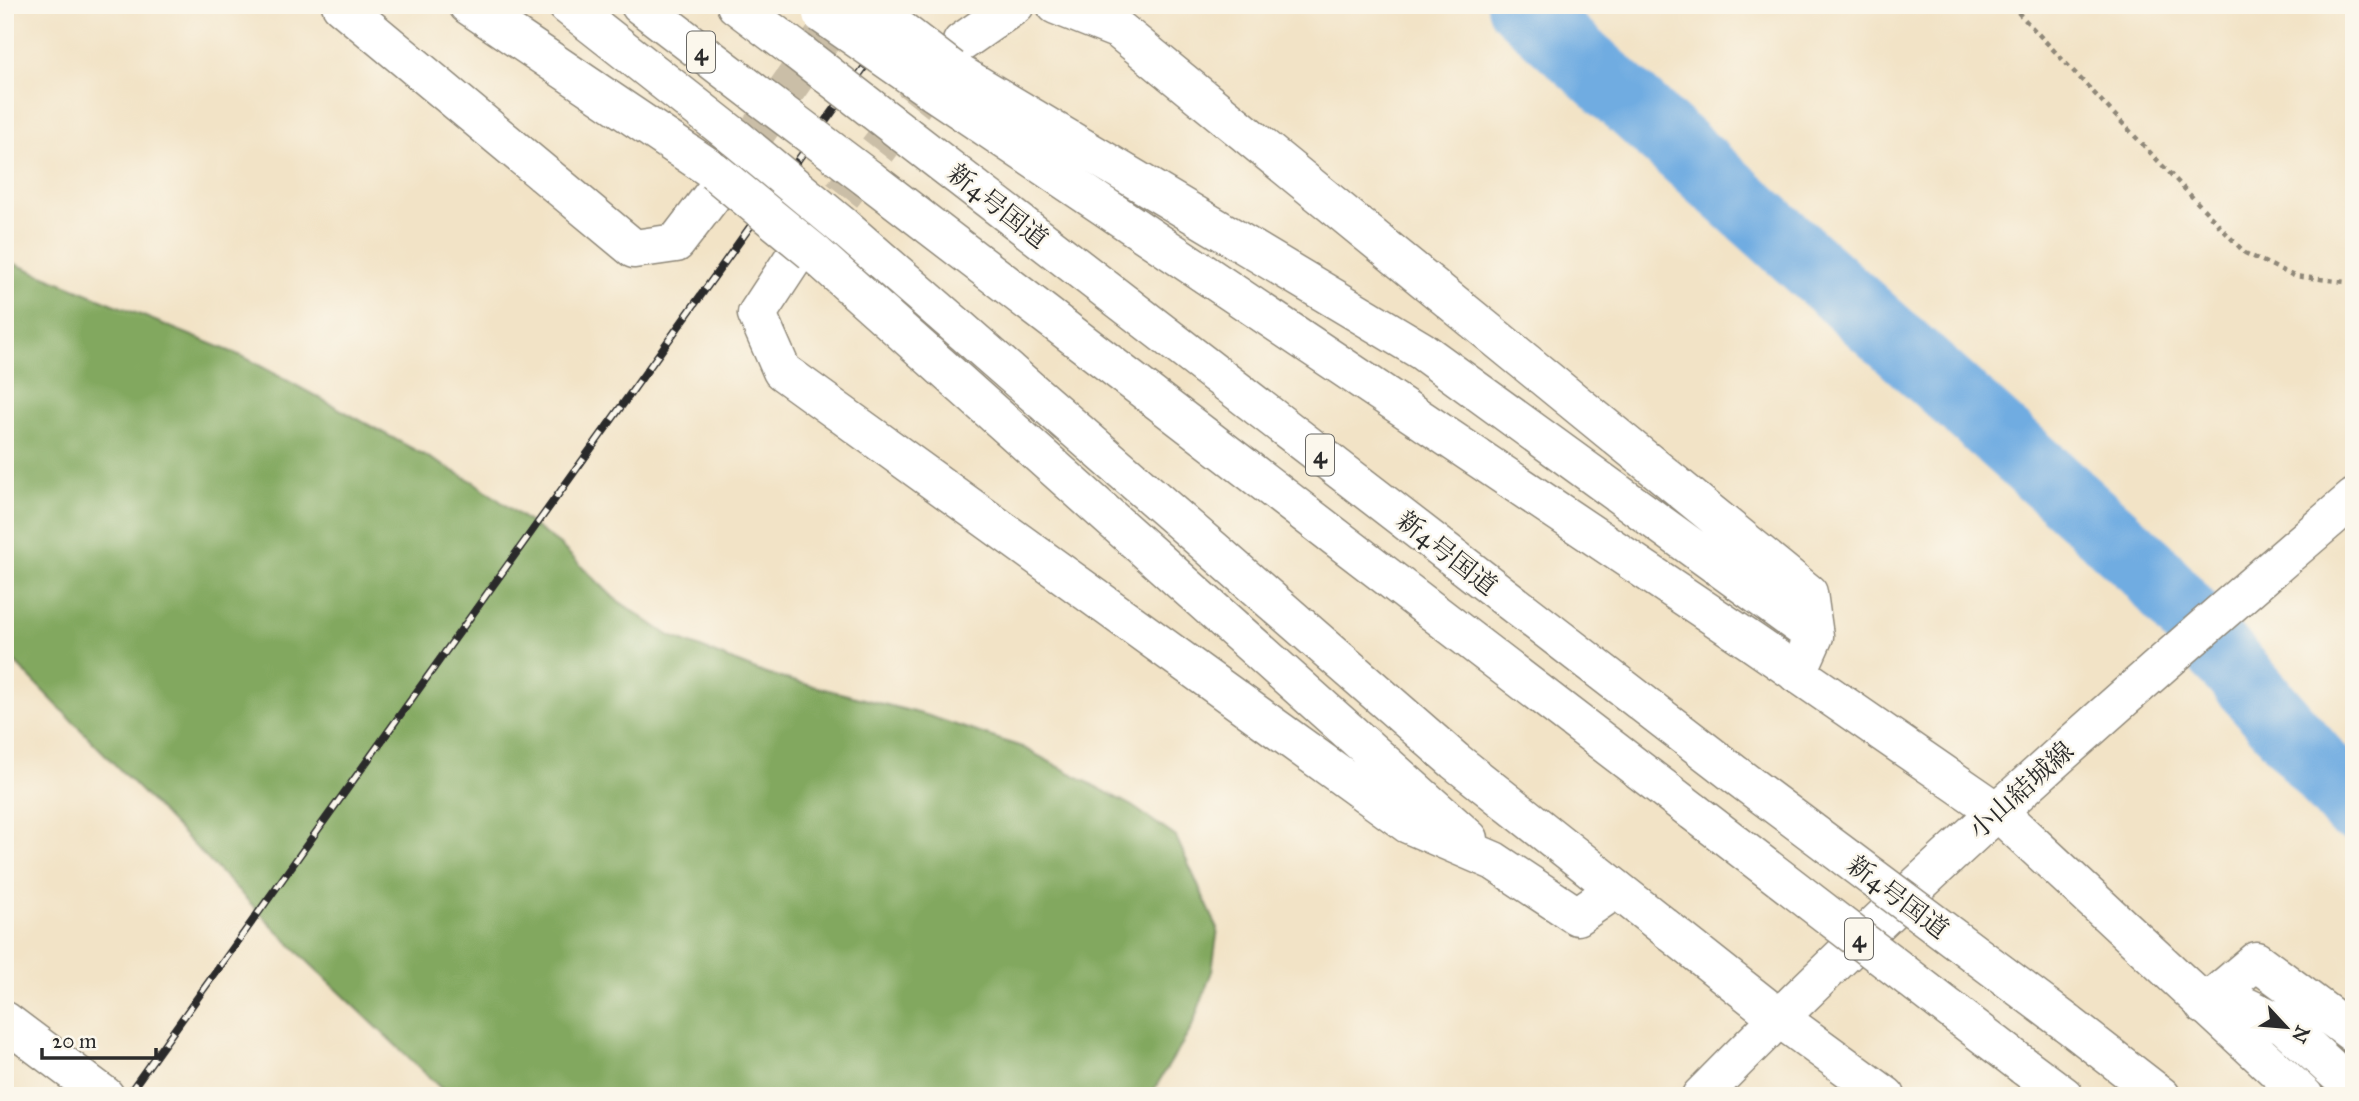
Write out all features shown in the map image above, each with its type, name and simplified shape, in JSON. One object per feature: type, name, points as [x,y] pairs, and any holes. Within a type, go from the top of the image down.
[{"type":"main road","points":[[341,5],[634,249],[676,243],[714,181]]},
{"type":"main road","points":[[468,5],[714,181],[805,253],[1494,861],[1577,916],[1616,889]]},
{"type":"main road","points":[[567,5],[840,224],[1455,761],[1778,1017],[1886,1096]]},
{"type":"main road","name":"4","points":[[639,5],[2064,1096]]},
{"type":"main road","name":"新4号国道","points":[[736,5],[1737,776],[2161,1096]]},
{"type":"main road","points":[[868,5],[949,68],[1797,674],[1997,811],[2304,1096]]},
{"type":"main road","points":[[949,68],[1015,5]]},
{"type":"main road","points":[[1056,5],[1119,30],[1808,593],[1814,636],[1797,674]]},
{"type":"main road","points":[[816,9],[949,68],[1422,351],[1814,636]]},
{"type":"main road","points":[[805,253],[757,314],[782,371],[1408,824],[1494,861]]},
{"type":"main road","name":"小山結城線","points":[[1701,1096],[1778,1017],[1997,811],[2172,654],[2354,498]]},
{"type":"main road","points":[[2204,1005],[2256,961],[2354,1034]]},
{"type":"main road","points":[[2204,1005],[2242,1005],[2284,1025],[2354,1089]]},
{"type":"main road","points":[[5,1020],[105,1096]]},
{"type":"path","points":[[2011,5],[2245,253],[2294,276],[2354,283]]},
{"type":"green space","points":[[5,260],[244,357],[474,482],[560,545],[614,598],[668,635],[766,674],[926,715],[1022,747],[1132,806],[1176,837],[1218,929],[1212,971],[1191,1029],[1150,1096],[449,1096],[303,957],[5,652]]},
{"type":"waterway","points":[[1521,5],[2147,568],[2354,808]]},
{"type":"tunnel","points":[[715,192],[846,5]]},
{"type":"tunnel","points":[[807,240],[947,61]]},
{"type":"railway","points":[[127,1096],[909,5]]}]
